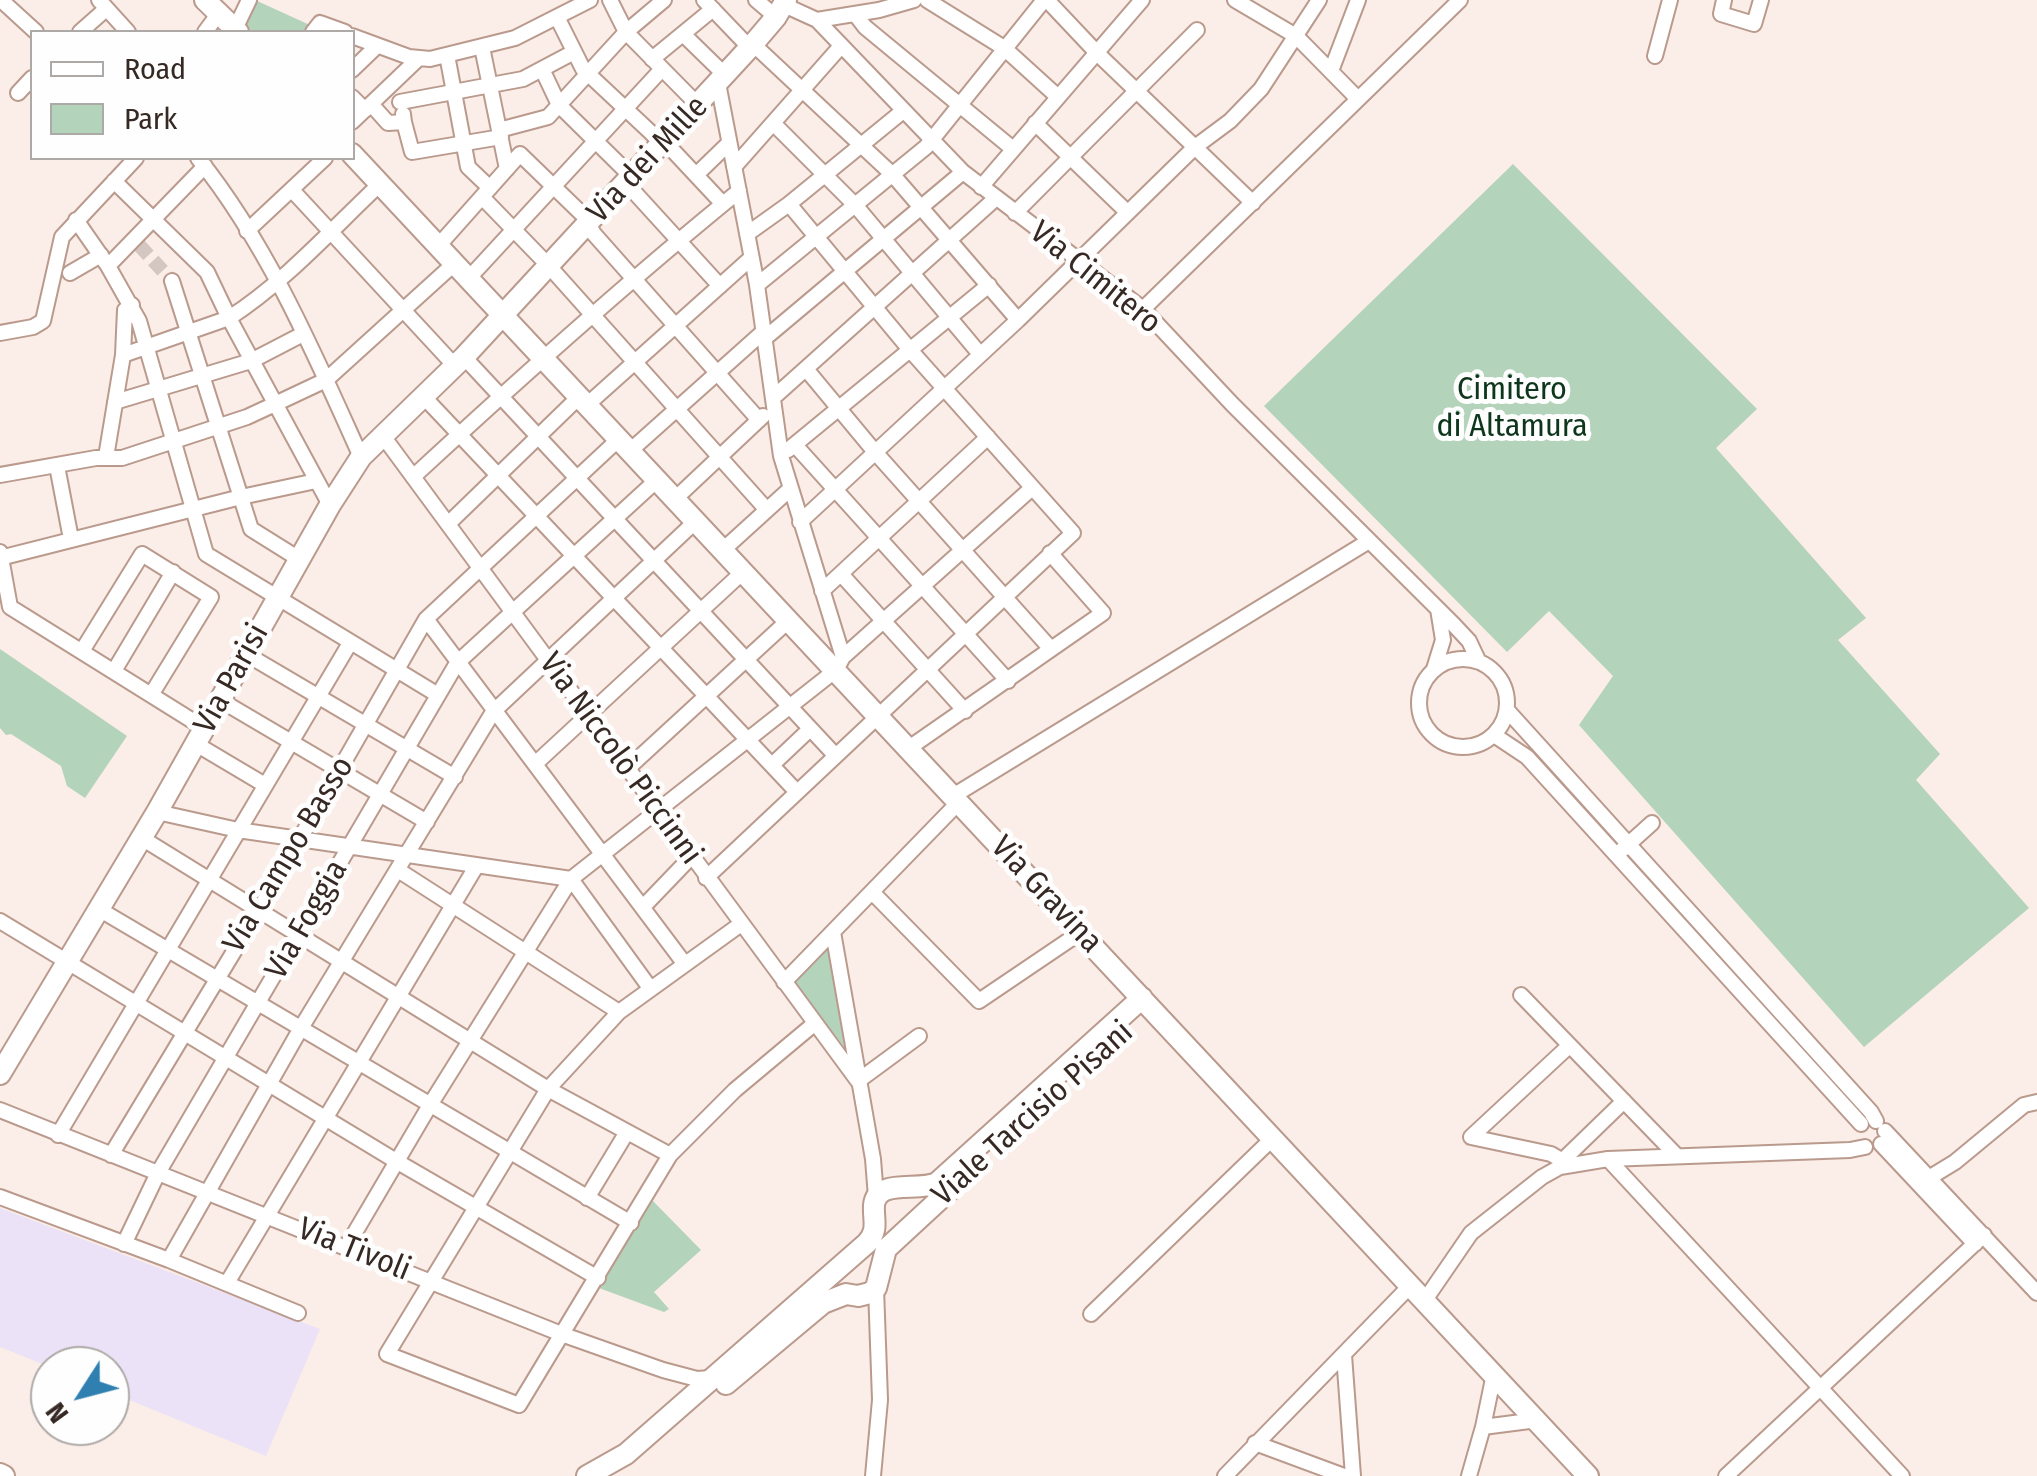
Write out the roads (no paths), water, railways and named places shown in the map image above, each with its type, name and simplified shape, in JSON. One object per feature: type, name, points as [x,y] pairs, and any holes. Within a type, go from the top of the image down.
[{"type":"main road","points":[[212,7],[235,30]]},
{"type":"main road","name":"Via dei Mille","points":[[503,315],[722,79],[782,7]]},
{"type":"main road","name":"Via Gravina","points":[[355,157],[789,620],[839,664],[878,715],[1588,1476]]},
{"type":"main road","name":"Via Parisi","points":[[1,1070],[157,812],[361,456],[503,315]]},
{"type":"main road","name":"Viale Tarcisio Pisani","points":[[876,1197],[937,1183],[1146,1002]]},
{"type":"main road","name":"Viale Tarcisio Pisani","points":[[860,1292],[886,1249],[1146,1002]]},
{"type":"main road","points":[[902,1188],[918,1202],[916,1221]]},
{"type":"main road","points":[[587,1476],[626,1454],[873,1236],[876,1197]]},
{"type":"main road","points":[[837,1269],[838,1283],[860,1292]]},
{"type":"main road","points":[[617,1476],[823,1303],[860,1292]]},
{"type":"street","points":[[1,0],[34,30]]},
{"type":"street","points":[[236,30],[249,0]]},
{"type":"street","points":[[355,37],[418,59],[447,55],[515,38],[590,0]]},
{"type":"street","points":[[610,0],[626,32],[698,105]]},
{"type":"street","points":[[396,81],[412,152],[500,134],[544,120],[626,32],[664,0]]},
{"type":"street","name":"Via Cimitero","points":[[756,0],[816,20],[963,172],[1142,309],[1438,608],[1469,641],[1478,660]]},
{"type":"street","points":[[816,20],[914,0]]},
{"type":"street","points":[[927,0],[1004,48],[1058,98]]},
{"type":"street","points":[[757,284],[926,148],[929,139],[1046,0],[1253,203]]},
{"type":"street","points":[[981,186],[1142,0]]},
{"type":"street","points":[[1235,0],[1251,4],[1296,36],[1358,99]]},
{"type":"street","points":[[800,522],[1018,320],[1195,147],[1230,121],[1260,89],[1319,0]]},
{"type":"street","points":[[1331,72],[1358,0]]},
{"type":"street","points":[[1142,309],[1460,0]]},
{"type":"street","points":[[1654,56],[1670,0]]},
{"type":"street","points":[[1724,0],[1721,14],[1754,24],[1761,0]]},
{"type":"street","points":[[82,30],[102,3],[123,30]]},
{"type":"street","points":[[0,475],[106,457],[122,458],[218,426],[326,380],[403,311],[514,230],[625,108],[708,5],[893,175],[1018,320]]},
{"type":"street","points":[[855,14],[1013,149]]},
{"type":"street","points":[[557,17],[588,74],[663,142],[722,204]]},
{"type":"street","points":[[1015,213],[1197,30]]},
{"type":"street","points":[[683,34],[722,79],[729,144],[757,284],[781,456],[822,590],[839,664]]},
{"type":"street","points":[[355,67],[377,46]]},
{"type":"street","points":[[734,166],[841,46]]},
{"type":"street","points":[[482,47],[507,169]]},
{"type":"street","points":[[400,102],[522,79],[574,52]]},
{"type":"street","points":[[447,55],[468,167],[514,230],[767,510]]},
{"type":"street","points":[[355,119],[418,59]]},
{"type":"street","points":[[542,70],[559,105],[595,140],[720,286]]},
{"type":"street","points":[[18,93],[30,80]]},
{"type":"street","points":[[355,99],[388,123],[404,122]]},
{"type":"street","points":[[747,234],[903,111]]},
{"type":"street","points":[[773,123],[856,206],[980,353]]},
{"type":"street","points":[[1035,123],[1127,212]]},
{"type":"street","points":[[696,175],[729,144]]},
{"type":"street","points":[[439,245],[520,154],[588,224],[759,420]]},
{"type":"street","points":[[0,333],[33,327],[43,320],[62,237],[134,160]]},
{"type":"street","points":[[248,231],[323,160]]},
{"type":"street","points":[[70,274],[105,261],[137,242],[201,162],[248,231],[276,282],[361,456]]},
{"type":"street","name":"Via Campo Basso","points":[[111,1156],[259,910],[426,618],[578,478],[675,410],[716,372],[846,272],[963,172]]},
{"type":"street","points":[[114,181],[208,272],[228,318],[330,505]]},
{"type":"street","points":[[122,355],[228,318],[276,282],[381,183]]},
{"type":"street","points":[[292,190],[403,311],[500,396],[835,755]]},
{"type":"street","points":[[413,477],[543,357],[739,191]]},
{"type":"street","points":[[676,498],[759,420],[806,369],[995,198]]},
{"type":"street","points":[[706,878],[1072,533],[874,308],[789,204]]},
{"type":"street","points":[[76,220],[132,305],[206,554],[438,695]]},
{"type":"street","points":[[449,523],[537,437],[635,362],[751,258]]},
{"type":"street","points":[[172,281],[251,529],[299,559]]},
{"type":"street","points":[[781,456],[989,285]]},
{"type":"street","points":[[106,457],[126,310],[132,305]]},
{"type":"street","points":[[115,402],[251,361],[303,334]]},
{"type":"street","points":[[806,369],[1052,649]]},
{"type":"street","points":[[424,396],[796,790]]},
{"type":"street","name":"Via Niccolò Piccinni","points":[[383,436],[858,1082]]},
{"type":"street","points":[[822,590],[988,437]]},
{"type":"street","points":[[794,445],[1008,681]]},
{"type":"street","points":[[56,466],[71,539]]},
{"type":"street","name":"Via Foggia","points":[[124,1244],[158,1174],[457,663],[658,480]]},
{"type":"street","points":[[265,785],[152,695],[10,607],[0,555],[316,481]]},
{"type":"street","points":[[347,1246],[571,879],[790,706],[1032,488]]},
{"type":"street","points":[[724,549],[790,489]]},
{"type":"street","points":[[168,1260],[301,1028],[493,712],[696,520]]},
{"type":"street","points":[[784,982],[956,799],[1369,541]]},
{"type":"street","points":[[909,748],[1103,613],[1050,553]]},
{"type":"street","points":[[82,650],[142,554],[212,597],[152,695]]},
{"type":"street","points":[[535,764],[744,571]]},
{"type":"street","points":[[114,671],[173,572]]},
{"type":"street","points":[[841,574],[965,711]]},
{"type":"street","points":[[1434,669],[1462,658],[1489,666],[1504,686],[1507,710],[1494,736],[1471,747],[1458,747],[1435,737],[1426,727],[1419,703],[1420,690],[1434,669],[1442,640],[1438,608]]},
{"type":"street","points":[[426,618],[684,962]]},
{"type":"street","points":[[628,768],[789,620]]},
{"type":"street","points":[[58,1135],[350,643]]},
{"type":"street","points":[[246,654],[455,777]]},
{"type":"street","points":[[220,700],[427,822]]},
{"type":"street","points":[[1507,710],[1623,850]]},
{"type":"street","points":[[772,766],[810,728]]},
{"type":"street","points":[[1494,736],[1528,757],[1623,850],[1871,1112],[1868,1137]]},
{"type":"street","points":[[157,812],[238,830],[571,879],[650,988]]},
{"type":"street","points":[[1623,850],[1652,822]]},
{"type":"street","points":[[140,837],[548,1089],[670,1156]]},
{"type":"street","points":[[643,907],[692,856]]},
{"type":"street","points":[[227,1283],[477,865]]},
{"type":"street","points":[[398,870],[620,1012]]},
{"type":"street","points":[[872,892],[979,1001],[1081,932]]},
{"type":"street","points":[[98,908],[630,1223]]},
{"type":"street","points":[[0,921],[396,1162],[598,1278]]},
{"type":"street","points":[[740,924],[620,1012],[548,1089],[386,1354],[519,1405],[670,1156],[735,1090],[814,1024]]},
{"type":"street","points":[[833,932],[873,1159],[876,1197]]},
{"type":"street","points":[[1520,995],[1678,1156]]},
{"type":"street","points":[[858,1082],[919,1036]]},
{"type":"street","points":[[1569,1046],[1471,1136],[1551,1154],[1565,1162],[1678,1156],[1868,1137],[1925,1181],[2037,1293]]},
{"type":"street","points":[[1224,1476],[1344,1354],[1418,1292],[1471,1233],[1565,1162],[1624,1102]]},
{"type":"street","points":[[1925,1181],[2024,1105],[2037,1102]]},
{"type":"street","name":"Via Tivoli","points":[[0,1110],[564,1335],[664,1370],[711,1378]]},
{"type":"street","points":[[587,1198],[627,1132]]},
{"type":"street","points":[[1091,1314],[1274,1138]]},
{"type":"street","points":[[873,1159],[902,1188]]},
{"type":"street","points":[[1608,1159],[1902,1476]]},
{"type":"street","points":[[0,1197],[298,1313]]},
{"type":"street","points":[[1726,1476],[1980,1240]]},
{"type":"street","points":[[860,1292],[878,1321],[880,1421],[873,1476]]},
{"type":"street","points":[[1344,1354],[1353,1476]]},
{"type":"street","points":[[664,1370],[678,1388],[679,1407]]},
{"type":"street","points":[[1469,1476],[1494,1374]]},
{"type":"street","points":[[1483,1427],[1537,1420]]},
{"type":"street","points":[[1255,1443],[1344,1476]]},
{"type":"tunnel","points":[[139,245],[172,281]]},
{"type":"park label","name":"Cimitero di Altamura","points":[[1512,408]]}]
